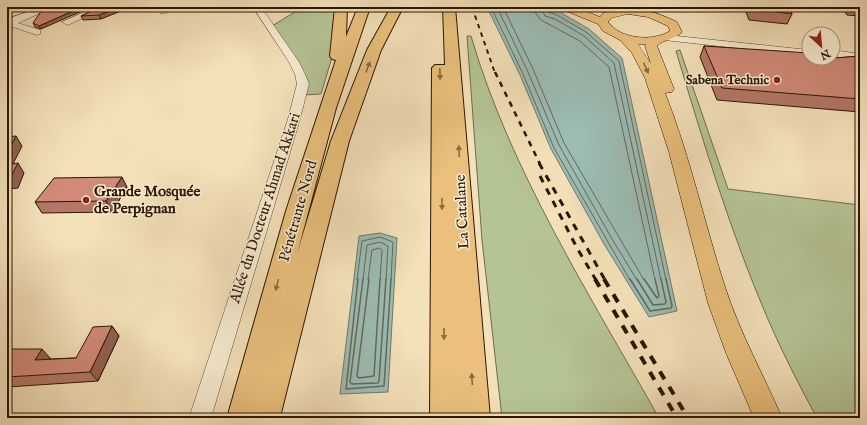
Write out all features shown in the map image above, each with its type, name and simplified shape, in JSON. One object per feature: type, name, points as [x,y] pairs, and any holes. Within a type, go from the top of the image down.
[{"type":"highway","points":[[302,192],[337,54],[341,7]]},
{"type":"highway","name":"Pénétrante Nord","points":[[243,418],[302,192],[338,78],[364,7]]},
{"type":"highway","name":"Pénétrante Nord","points":[[265,416],[349,79],[373,7]]},
{"type":"highway","points":[[265,416],[340,141],[374,50],[397,7]]},
{"type":"highway","name":"La Catalane","points":[[436,7],[440,60],[446,418]]},
{"type":"highway","name":"La Catalane","points":[[449,7],[474,418]]},
{"type":"main road","points":[[565,7],[602,22],[608,30],[624,37],[635,46],[646,66],[666,116],[697,219],[714,286],[748,378],[768,418]]},
{"type":"main road","points":[[581,7],[595,12],[620,10],[639,12],[672,24]]},
{"type":"main road","points":[[639,12],[660,7],[676,32],[661,39],[652,46],[659,63],[695,178],[722,275],[748,349],[780,418]]},
{"type":"main road","points":[[602,22],[604,18],[620,10]]},
{"type":"main road","points":[[624,37],[661,39]]},
{"type":"street","points":[[8,23],[50,7]]},
{"type":"street","points":[[67,22],[103,7]]},
{"type":"street","points":[[163,12],[172,7]]},
{"type":"street","name":"Allée du Docteur Ahmad Akkari","points":[[200,418],[294,119],[303,84],[294,62],[257,7]]},
{"type":"street","points":[[8,23],[37,32]]},
{"type":"street","points":[[672,24],[709,38],[801,49]]},
{"type":"street","points":[[661,39],[801,52]]},
{"type":"street","points":[[841,54],[860,58]]},
{"type":"street","points":[[841,57],[860,58]]},
{"type":"green space","points":[[303,7],[337,7],[333,54],[321,94],[304,95],[306,84],[272,26]]},
{"type":"green space","points":[[467,36],[471,36],[487,86],[507,135],[554,232],[659,418],[502,418],[482,240]]},
{"type":"green space","points":[[680,50],[728,189],[860,205],[860,418],[817,418],[797,381],[767,317],[729,219],[676,51]]},
{"type":"water","points":[[487,7],[543,7],[558,11],[589,29],[622,58],[677,311],[649,317],[604,244],[551,149],[520,75]]},
{"type":"water","points":[[380,233],[397,238],[388,392],[340,394],[359,236]]},
{"type":"building","points":[[48,7],[82,7],[39,26],[33,23],[42,10]]},
{"type":"building","points":[[100,7],[120,7],[99,15],[81,16]]},
{"type":"building","points":[[752,7],[789,7],[792,14],[753,9]]},
{"type":"building","name":"Sabena Technic","points":[[704,46],[801,52],[801,66],[841,66],[841,58],[860,56],[860,99],[722,88]]},
{"type":"building","points":[[16,136],[7,153],[7,137]]},
{"type":"building","points":[[18,163],[10,178],[7,178],[7,165]]},
{"type":"building","points":[[122,177],[106,201],[35,202],[54,178]]},
{"type":"building","points":[[112,326],[90,372],[7,377],[7,356],[11,349],[42,349],[35,360],[76,358],[93,327]]},
{"type":"railway","points":[[472,7],[495,73]]},
{"type":"railway","points":[[495,72],[540,164]]},
{"type":"railway","points":[[539,163],[605,280]]},
{"type":"railway","points":[[540,176],[577,248],[596,280]]},
{"type":"railway","points":[[595,279],[677,418]]},
{"type":"railway","points":[[604,279],[688,418]]},
{"type":"place","name":"Sabena Technic","points":[[777,80]]},
{"type":"place","name":"Grande Mosquée de Perpignan","points":[[86,200]]}]
